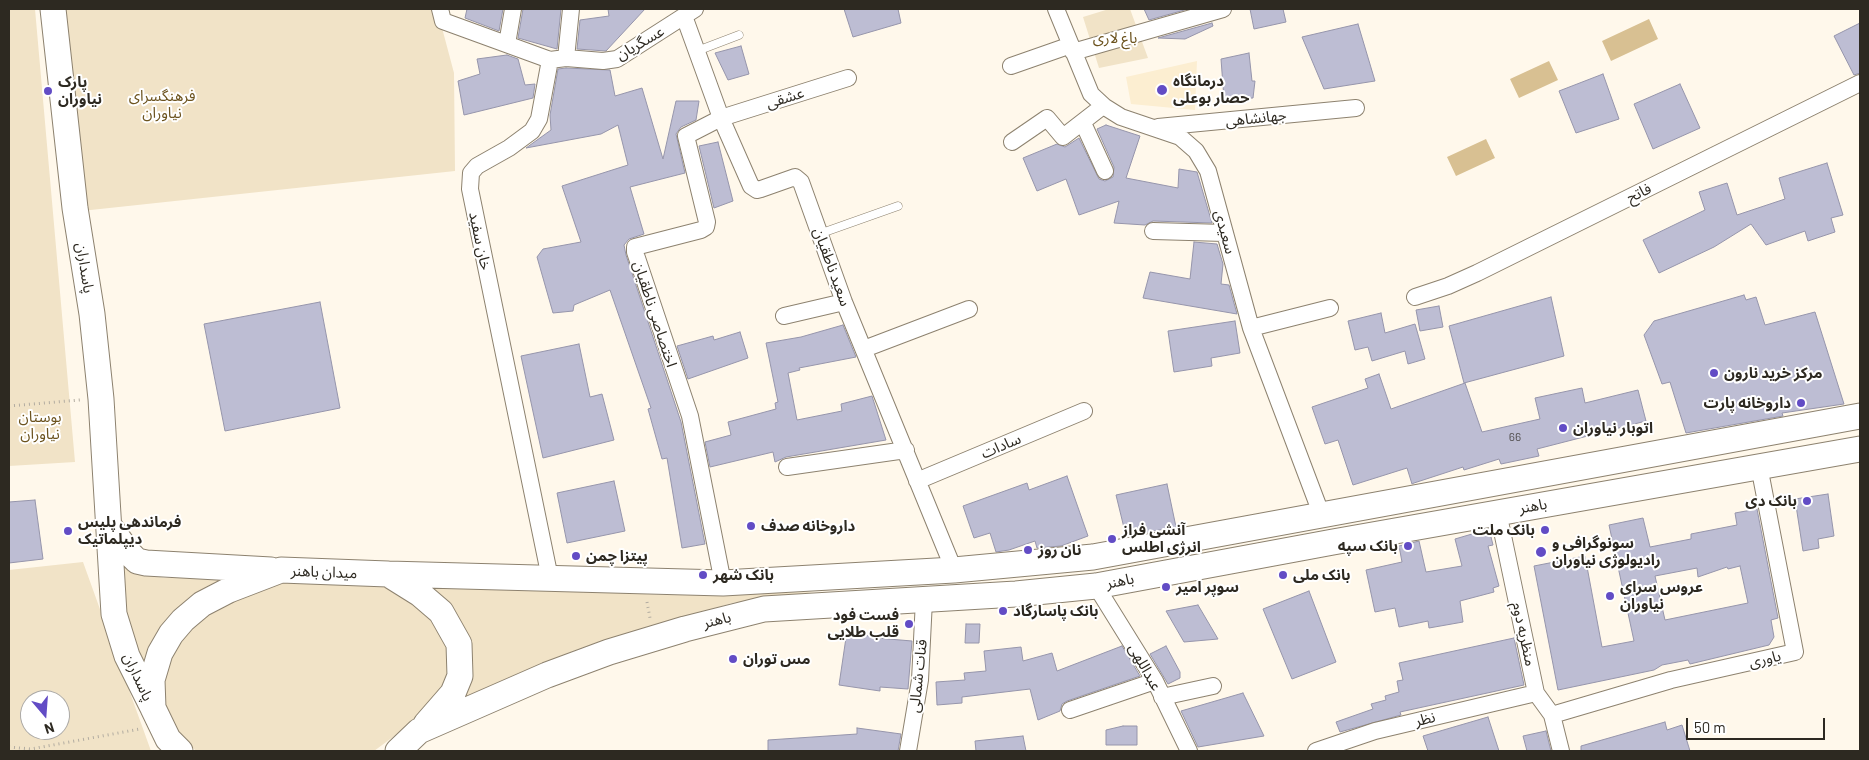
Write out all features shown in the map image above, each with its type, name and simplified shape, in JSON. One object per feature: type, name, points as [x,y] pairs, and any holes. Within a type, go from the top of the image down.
[{"type":"main road","name":"پاسداران","points":[[53,9],[75,208],[92,314],[101,399],[114,614],[127,656],[157,717]]},
{"type":"main road","name":"باهنر","points":[[388,574],[723,583],[954,570],[1093,557],[1860,416]]},
{"type":"main road","name":"باهنر","points":[[398,751],[419,731],[547,675],[653,639],[764,608],[1016,594],[1096,586],[1498,512],[1860,449]]},
{"type":"main road","points":[[110,527],[128,552],[137,561],[146,564],[282,570]]},
{"type":"main road","name":"میدان باهنر","points":[[157,717],[152,680],[160,652],[182,620],[202,604],[229,590],[282,570],[388,574],[420,594],[441,612],[459,644],[460,676],[453,693],[419,731],[392,751]]},
{"type":"main road","points":[[157,717],[168,739],[180,751]]},
{"type":"street","points":[[440,9],[443,21],[550,60]]},
{"type":"street","points":[[507,44],[513,9]]},
{"type":"street","points":[[566,58],[571,9]]},
{"type":"street","name":"سعیدی","points":[[1056,9],[1091,94],[1103,106],[1121,117],[1180,137],[1196,152],[1208,171],[1251,328],[1322,516]]},
{"type":"street","points":[[1012,66],[1072,48],[1223,9]]},
{"type":"street","name":"عسگریان","points":[[550,60],[566,58],[603,62],[617,60],[690,13]]},
{"type":"street","name":"سعید ناطقیان","points":[[690,13],[697,51],[721,118],[751,186],[757,190],[795,177],[801,182],[844,302],[954,570]]},
{"type":"street","name":"خان سفید","points":[[550,60],[540,119],[532,131],[509,148],[477,166],[471,173],[470,189],[550,578]]},
{"type":"street","name":"عشقی","points":[[721,118],[848,78]]},
{"type":"street","name":"فاتح","points":[[1415,297],[1448,286],[1477,273],[1860,83]]},
{"type":"street","points":[[1012,142],[1047,118],[1063,137],[1103,106]]},
{"type":"street","name":"جهانشاهی","points":[[1156,128],[1356,108]]},
{"type":"street","name":"اختصاصی ناطقیان","points":[[721,118],[686,136],[707,222],[706,227],[701,230],[640,244],[635,247],[635,252],[690,416],[723,583]]},
{"type":"street","points":[[1083,123],[1105,172]]},
{"type":"street","points":[[1153,231],[1225,233]]},
{"type":"street","points":[[784,316],[844,302]]},
{"type":"street","points":[[1251,328],[1330,308]]},
{"type":"street","points":[[864,349],[970,309]]},
{"type":"street","name":"سادات","points":[[917,481],[1084,411]]},
{"type":"street","points":[[786,468],[906,450]]},
{"type":"street","name":"یاوری","points":[[1552,715],[1671,680],[1795,652],[1759,466]]},
{"type":"street","name":"منظریه دوم","points":[[1498,512],[1536,693],[1552,715],[1560,751]]},
{"type":"street","name":"عبداللهی","points":[[1096,586],[1155,681],[1189,751]]},
{"type":"street","name":"قنات شمالى","points":[[908,751],[920,680],[924,600]]},
{"type":"street","points":[[1070,710],[1155,681]]},
{"type":"street","points":[[1162,697],[1213,686]]},
{"type":"street","name":"نظر","points":[[1316,751],[1375,732],[1536,693]]},
{"type":"lane","points":[[697,51],[739,35]]},
{"type":"lane","points":[[819,234],[898,206]]},
{"type":"path","points":[[9,406],[101,399]]},
{"type":"path","points":[[644,581],[653,639]]},
{"type":"path","points":[[9,747],[31,749],[157,717]]},
{"type":"shaded area","points":[[1649,19],[1658,39],[1611,61],[1602,41]]},
{"type":"shaded area","name":"درمانگاه حصار بوعلی","points":[[1197,61],[1195,110],[1131,104],[1126,77]]},
{"type":"shaded area","points":[[1549,61],[1558,80],[1519,98],[1510,79]]},
{"type":"shaded area","points":[[1486,139],[1495,158],[1456,176],[1447,157]]},
{"type":"green space","name":"بوستان نیاوران","points":[[9,9],[35,9],[75,462],[9,466]]},
{"type":"green space","name":"فرهنگسرای نیاوران","points":[[60,9],[437,9],[454,73],[455,171],[72,212]]},
{"type":"green space","name":"باغ لاری","points":[[1109,9],[1130,9],[1148,58],[1099,68],[1083,17]]},
{"type":"green space","points":[[120,557],[138,573],[165,578],[245,577],[151,645],[141,672],[128,625]]},
{"type":"green space","points":[[83,562],[151,751],[9,751],[9,570]]},
{"type":"green space","points":[[284,582],[387,585],[409,597],[443,630],[452,671],[442,691],[420,717],[374,751],[196,751],[176,731],[167,716],[163,696],[162,676],[178,638],[213,608]]},
{"type":"green space","points":[[415,583],[665,595],[815,592],[732,603],[576,650],[497,683],[455,708],[465,681]]},
{"type":"building","points":[[467,9],[503,9],[499,31],[465,18]]},
{"type":"building","points":[[523,9],[561,9],[557,49],[518,38]]},
{"type":"building","points":[[608,9],[645,9],[606,51],[577,49],[580,20],[609,16]]},
{"type":"building","points":[[844,9],[898,9],[901,23],[853,37]]},
{"type":"building","points":[[1144,9],[1188,9],[1149,20]]},
{"type":"building","points":[[1250,9],[1283,9],[1286,22],[1254,29]]},
{"type":"building","points":[[1212,23],[1213,26],[1185,39],[1158,38]]},
{"type":"building","points":[[1860,23],[1860,73],[1854,75],[1834,36]]},
{"type":"building","points":[[1358,24],[1375,81],[1324,89],[1302,37]]},
{"type":"building","points":[[741,46],[749,74],[728,80],[715,53]]},
{"type":"building","points":[[1249,53],[1252,81],[1255,81],[1253,98],[1224,99],[1221,59]]},
{"type":"building","points":[[507,55],[518,59],[525,85],[535,84],[533,98],[464,115],[458,81],[480,74],[477,59]]},
{"type":"building","points":[[558,69],[610,70],[615,96],[642,88],[663,159],[676,101],[699,101],[696,120],[681,127],[676,134],[685,173],[630,187],[644,234],[629,239],[624,245],[681,422],[705,544],[682,548],[667,458],[662,459],[648,409],[651,408],[610,290],[574,305],[573,311],[553,313],[537,257],[543,249],[581,242],[562,186],[628,165],[618,125],[601,134],[526,148],[551,130],[550,115]]},
{"type":"building","points":[[1603,74],[1619,119],[1576,133],[1559,91]]},
{"type":"building","points":[[1680,84],[1700,128],[1653,149],[1634,104]]},
{"type":"building","points":[[1106,125],[1140,136],[1126,178],[1178,188],[1179,169],[1197,172],[1212,223],[1153,221],[1145,225],[1114,223],[1119,201],[1079,215],[1066,179],[1037,191],[1023,158],[1057,144],[1065,147],[1079,138],[1099,179],[1105,181],[1113,177],[1114,167],[1097,129]]},
{"type":"building","points":[[718,142],[733,201],[714,208],[699,146]]},
{"type":"building","points":[[1827,163],[1843,215],[1831,218],[1835,232],[1808,241],[1805,231],[1766,245],[1751,224],[1714,247],[1659,273],[1643,240],[1705,210],[1699,192],[1727,183],[1737,215],[1785,199],[1779,178]]},
{"type":"building","points":[[1194,242],[1217,244],[1223,264],[1221,284],[1229,285],[1237,314],[1143,298],[1150,272],[1190,279]]},
{"type":"building","name":"مرکز خرید نارون","points":[[1744,295],[1746,300],[1756,297],[1765,325],[1815,312],[1844,404],[1782,413],[1783,416],[1686,433],[1670,382],[1662,384],[1644,335],[1654,321]]},
{"type":"building","points":[[1551,297],[1564,356],[1464,383],[1449,326]]},
{"type":"building","points":[[320,302],[340,408],[225,431],[204,324]]},
{"type":"building","points":[[1439,306],[1443,327],[1420,331],[1416,310]]},
{"type":"building","points":[[1381,313],[1385,333],[1415,324],[1425,359],[1408,364],[1405,351],[1372,361],[1368,347],[1355,350],[1348,321]]},
{"type":"building","points":[[1235,321],[1240,353],[1211,358],[1212,366],[1174,372],[1168,331]]},
{"type":"building","points":[[843,325],[856,357],[799,368],[800,370],[788,373],[797,420],[842,411],[841,404],[872,396],[886,440],[786,457],[775,462],[773,452],[710,467],[705,442],[731,435],[728,422],[776,409],[775,403],[778,402],[766,343],[801,337]]},
{"type":"building","points":[[740,332],[748,358],[688,379],[677,346],[713,336],[714,340]]},
{"type":"building","points":[[579,344],[590,397],[602,394],[614,440],[543,458],[521,356]]},
{"type":"building","points":[[1379,374],[1391,409],[1465,383],[1482,432],[1540,419],[1535,398],[1582,388],[1585,403],[1638,390],[1646,421],[1537,449],[1539,456],[1501,464],[1499,459],[1464,470],[1463,467],[1412,484],[1407,468],[1353,485],[1338,440],[1325,444],[1312,407],[1368,388],[1365,379]]},
{"type":"building","points":[[1067,476],[1088,536],[1061,546],[1037,548],[1035,541],[1009,550],[996,552],[990,533],[974,538],[963,506],[1027,483],[1029,490]]},
{"type":"building","points":[[614,481],[625,531],[567,543],[557,493]]},
{"type":"building","points":[[1167,484],[1176,527],[1126,536],[1116,495]]},
{"type":"building","points":[[1828,494],[1834,536],[1818,539],[1819,548],[1803,551],[1795,499]]},
{"type":"building","points":[[35,500],[43,559],[9,563],[9,502]]},
{"type":"building","points":[[1757,509],[1778,618],[1771,620],[1774,637],[1769,645],[1690,664],[1688,660],[1662,665],[1654,670],[1558,690],[1534,566],[1585,556],[1602,647],[1634,641],[1609,525],[1643,518],[1650,547],[1691,539],[1691,534],[1737,525],[1735,513]],"holes":[[[1740,566],[1748,603],[1665,620],[1655,576],[1697,568],[1698,577],[1727,567],[1728,569]]]},
{"type":"building","points":[[1489,529],[1493,545],[1488,546],[1499,586],[1493,588],[1494,592],[1460,601],[1463,622],[1429,628],[1428,621],[1399,627],[1395,608],[1375,612],[1366,570],[1402,562],[1399,546],[1419,541],[1426,572],[1462,566],[1455,539]]},
{"type":"building","points":[[1309,591],[1336,662],[1292,679],[1263,609]]},
{"type":"building","points":[[1198,605],[1218,639],[1184,642],[1166,611]]},
{"type":"building","points":[[966,624],[980,624],[979,643],[965,643]]},
{"type":"building","points":[[847,631],[877,638],[912,641],[908,689],[880,687],[880,691],[839,685]]},
{"type":"building","points":[[1514,638],[1524,685],[1400,712],[1401,715],[1340,732],[1336,722],[1373,709],[1371,704],[1386,700],[1385,696],[1399,692],[1397,681],[1403,680],[1399,663]]},
{"type":"building","points":[[1122,646],[1140,676],[1067,701],[1062,704],[1060,711],[1038,720],[1030,689],[962,697],[962,703],[937,705],[936,682],[965,680],[964,673],[986,671],[984,651],[1021,647],[1023,661],[1052,653],[1057,671]]},
{"type":"building","points":[[1166,646],[1180,672],[1180,678],[1168,684],[1150,654]]},
{"type":"building","points":[[1243,693],[1264,736],[1198,747],[1181,711]]},
{"type":"building","points":[[1488,717],[1499,751],[1428,751],[1423,736]]},
{"type":"building","points":[[1665,722],[1667,730],[1682,725],[1690,751],[1581,751],[1581,746]]},
{"type":"building","points":[[1123,726],[1137,726],[1137,745],[1106,745],[1106,730]]},
{"type":"building","points":[[857,728],[901,734],[898,751],[768,751],[768,740],[857,734]]},
{"type":"building","points":[[1546,731],[1551,751],[1527,751],[1523,736]]},
{"type":"building","points":[[1023,736],[1026,751],[976,751],[975,741]]},
{"type":"place","name":"درمانگاه حصار بوعلی","points":[[1162,90]]},
{"type":"place","name":"پارک نیاوران","points":[[48,91]]},
{"type":"place","name":"مرکز خرید نارون","points":[[1714,373]]},
{"type":"place","name":"داروخانه پارت","points":[[1801,403]]},
{"type":"place","name":"اتوبار نیاوران","points":[[1563,428]]},
{"type":"place","name":"بانک دی","points":[[1807,501]]},
{"type":"place","name":"داروخانه صدف","points":[[751,526]]},
{"type":"place","name":"بانک ملت","points":[[1545,530]]},
{"type":"place","name":"فرماندهی پلیس دیپلماتیک","points":[[68,531]]},
{"type":"place","name":"آنشی فراز انرژی اطلس","points":[[1112,539]]},
{"type":"place","name":"بانک سپه","points":[[1408,546]]},
{"type":"place","name":"نان روز","points":[[1028,550]]},
{"type":"place","name":"سونوگرافی و رادیولوژی نیاوران","points":[[1541,552]]},
{"type":"place","name":"پیتزا چمن","points":[[576,556]]},
{"type":"place","name":"بانک شهر","points":[[703,575]]},
{"type":"place","name":"بانک ملی","points":[[1283,575]]},
{"type":"place","name":"سوپر امیر","points":[[1166,587]]},
{"type":"place","name":"عروس سرای نیاوران","points":[[1610,596]]},
{"type":"place","name":"بانک پاسارگاد","points":[[1003,611]]},
{"type":"place","name":"فست فود قلب طلایی","points":[[909,624]]},
{"type":"place","name":"مس توران","points":[[733,659]]}]
